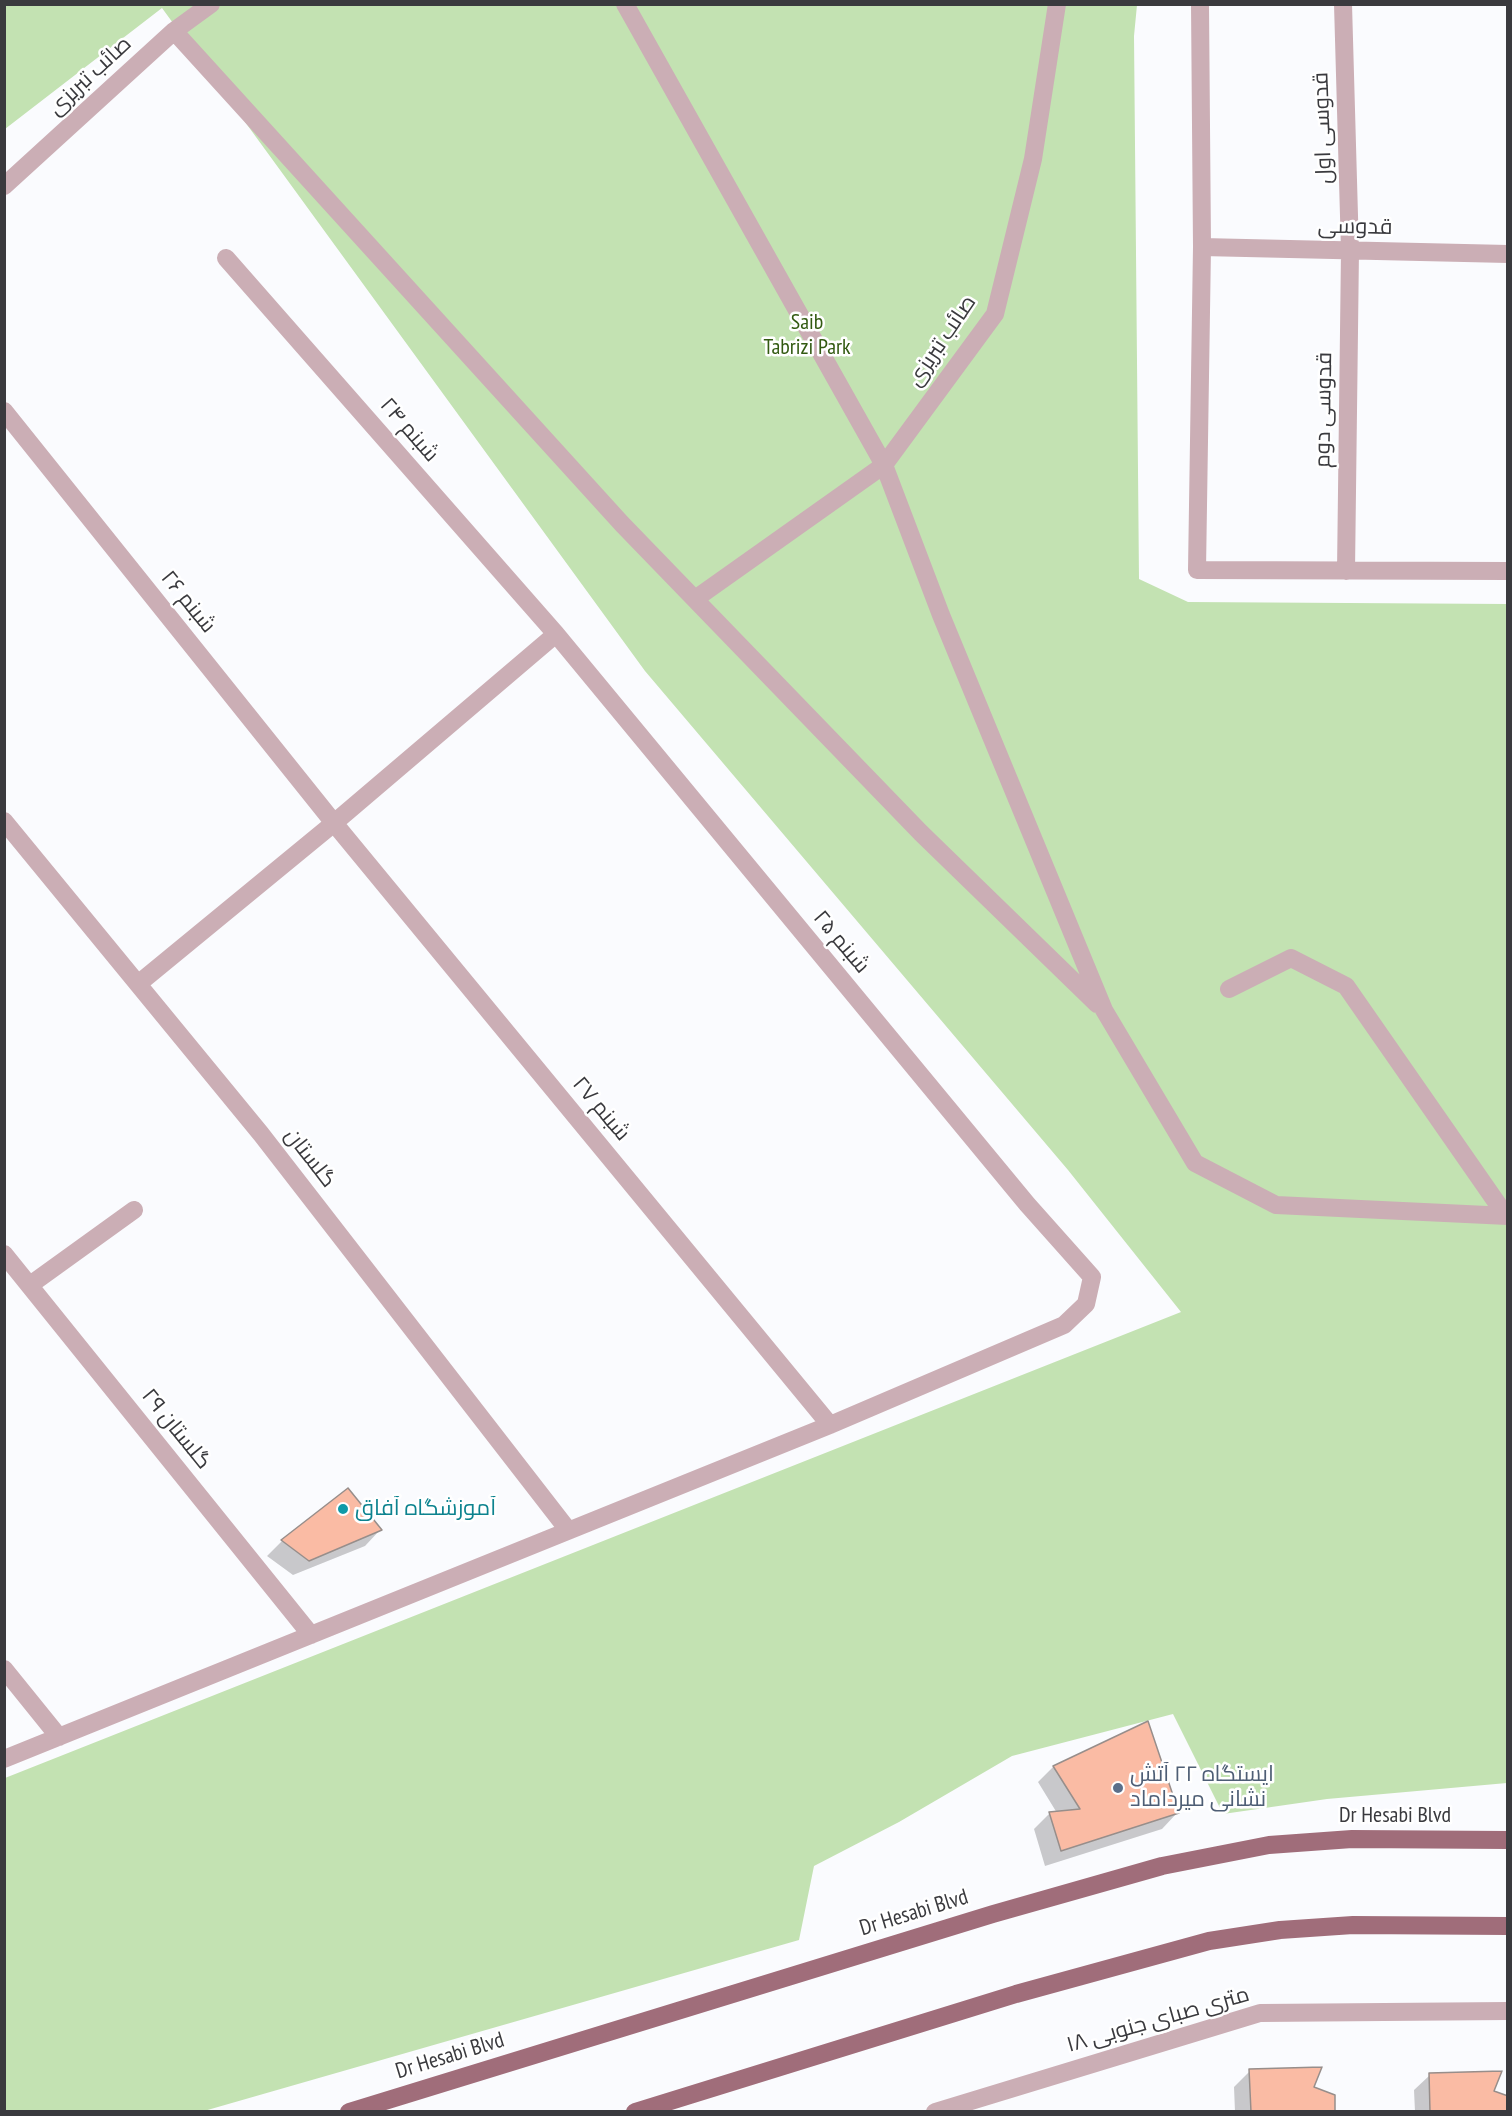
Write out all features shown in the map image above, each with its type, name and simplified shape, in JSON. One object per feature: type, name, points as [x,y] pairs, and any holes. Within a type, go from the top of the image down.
[{"type":"main road","name":"Dr Hesabi Blvd","points":[[349,2112],[993,1914],[1162,1866],[1281,1844],[1352,1839],[1508,1840]]},
{"type":"main road","points":[[635,2112],[1017,1994],[1209,1941],[1280,1930],[1353,1925],[1508,1926]]},
{"type":"street","name":"صائب تبریزی","points":[[4,186],[174,31],[212,4]]},
{"type":"street","points":[[625,4],[884,465],[940,615],[1104,1010],[1195,1163],[1276,1205],[1507,1216]]},
{"type":"street","name":"صائب تبریزی","points":[[695,599],[884,465],[995,314],[1033,159],[1057,4]]},
{"type":"street","points":[[1200,4],[1202,247],[1197,570],[1508,571]]},
{"type":"street","name":"قدوسی اول","points":[[1343,4],[1350,250]]},
{"type":"street","points":[[174,31],[622,524],[921,833],[1104,1010]]},
{"type":"street","name":"قدوسی","points":[[1202,247],[1508,254]]},
{"type":"street","name":"قدوسی دوم","points":[[1346,571],[1350,250]]},
{"type":"street","name":"شبنم ۲۴","points":[[225,258],[556,634]]},
{"type":"street","name":"شبنم ۲۶","points":[[4,411],[334,823]]},
{"type":"street","points":[[138,984],[334,823],[556,634]]},
{"type":"street","name":"شبنم ۲۵","points":[[556,634],[1012,1186],[1092,1277],[1086,1304],[1064,1325],[830,1425]]},
{"type":"street","name":"گلستان","points":[[4,821],[261,1134],[568,1530]]},
{"type":"street","name":"شبنم ۲۷","points":[[334,823],[830,1425]]},
{"type":"street","points":[[1229,988],[1291,958],[1346,986],[1507,1216]]},
{"type":"street","points":[[30,1285],[134,1210]]},
{"type":"street","name":"گلستان ۲۹","points":[[4,1254],[311,1635]]},
{"type":"street","points":[[4,1759],[830,1425]]},
{"type":"street","points":[[4,1669],[59,1737]]},
{"type":"street","name":"۱۸ متری صبای جنوبی","points":[[935,2112],[1260,2013],[1508,2011]]},
{"type":"green space","name":"Saib Tabrizi Park","points":[[5,5],[1137,5],[1134,36],[1139,579],[1188,602],[1507,604],[1507,1783],[1327,1799],[1223,1814],[1173,1714],[1012,1756],[899,1822],[814,1866],[799,1940],[204,2111],[5,2111],[5,1778],[1181,1312],[1068,1170],[645,671],[162,8],[5,129]]},
{"type":"building","name":"آموزشگاه آفاق","points":[[348,1488],[382,1530],[309,1561],[281,1540]]},
{"type":"building","name":"ایستگاه ۲۲ آتش نشانی میرداماد","points":[[1148,1721],[1179,1813],[1061,1851],[1049,1812],[1080,1809],[1053,1766]]},
{"type":"building","points":[[1322,2067],[1314,2087],[1335,2095],[1335,2112],[1251,2112],[1249,2069]]},
{"type":"building","points":[[1502,2071],[1494,2091],[1508,2096],[1508,2112],[1430,2112],[1429,2073]]},
{"type":"place","name":"آموزشگاه آفاق","points":[[343,1509]]},
{"type":"place","name":"ایستگاه ۲۲ آتش نشانی میرداماد","points":[[1118,1788]]}]
